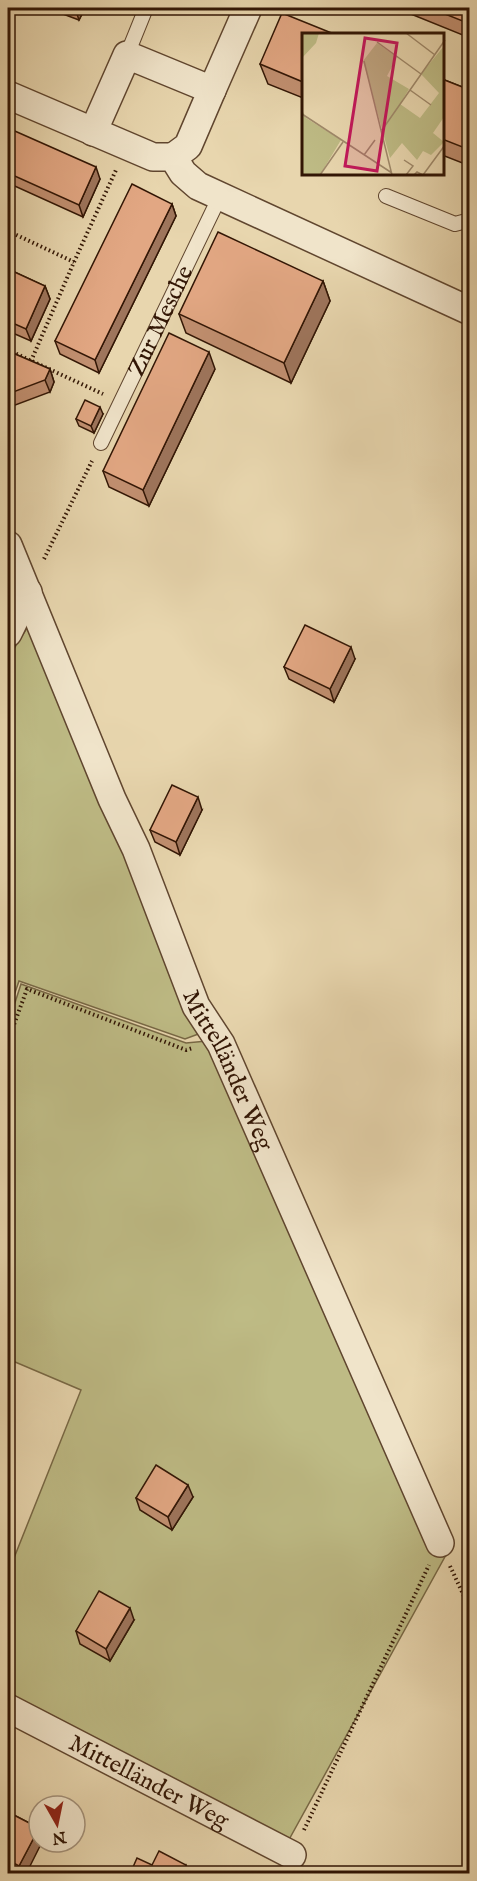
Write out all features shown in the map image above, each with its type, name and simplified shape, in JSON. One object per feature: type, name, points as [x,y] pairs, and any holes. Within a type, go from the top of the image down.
[{"type":"street","points":[[8,95],[153,157],[173,157],[188,146],[248,8]]},
{"type":"street","points":[[93,132],[127,55],[212,90]]},
{"type":"street","points":[[173,157],[183,173],[198,186],[470,311]]},
{"type":"street","name":"Mittelländer Weg","points":[[8,545],[112,799],[136,849],[196,1006],[221,1044],[440,1543]]},
{"type":"street","points":[[8,633],[28,592]]},
{"type":"street","name":"Mittelländer Weg","points":[[8,1708],[292,1855]]},
{"type":"lane","points":[[127,55],[146,8]]},
{"type":"lane","name":"Zur Mesche","points":[[101,443],[220,196]]},
{"type":"lane","points":[[386,196],[455,224],[470,220]]},
{"type":"path","points":[[31,361],[127,146]]},
{"type":"path","points":[[8,231],[74,261]]},
{"type":"path","points":[[8,350],[120,402]]},
{"type":"path","points":[[28,592],[101,443]]},
{"type":"path","points":[[8,1041],[27,990],[186,1050],[221,1044]]},
{"type":"path","points":[[440,1543],[470,1609]]},
{"type":"path","points":[[292,1855],[440,1543]]},
{"type":"shaded area","points":[[27,628],[201,1033],[185,1039],[19,981],[8,1013],[8,658]]},
{"type":"shaded area","points":[[21,984],[186,1043],[228,1039],[452,1544],[286,1845],[8,1701],[8,1573],[81,1390],[8,1359],[8,1017],[10,1018]]},
{"type":"building","points":[[430,8],[470,8],[470,24]]},
{"type":"building","points":[[282,13],[332,33],[302,33],[302,82],[260,64]]},
{"type":"building","points":[[444,80],[470,90],[470,150],[444,140]]},
{"type":"building","points":[[8,128],[96,167],[79,205],[8,173]]},
{"type":"building","points":[[132,184],[172,204],[95,360],[55,341]]},
{"type":"building","points":[[218,232],[323,281],[284,363],[179,314]]},
{"type":"building","points":[[8,269],[45,286],[26,329],[8,321]]},
{"type":"building","points":[[169,333],[209,352],[143,490],[103,471]]},
{"type":"building","points":[[8,351],[50,369],[45,380],[8,394]]},
{"type":"building","points":[[85,400],[100,407],[91,426],[76,419]]},
{"type":"building","points":[[305,625],[351,647],[330,689],[284,667]]},
{"type":"building","points":[[172,785],[198,797],[176,842],[150,830]]},
{"type":"building","points":[[156,1465],[188,1485],[168,1517],[136,1498]]},
{"type":"building","points":[[99,1591],[130,1608],[106,1649],[76,1631]]},
{"type":"building","points":[[8,1812],[27,1822],[27,1851],[19,1866],[8,1860]]},
{"type":"building","points":[[159,1851],[186,1865],[182,1874],[130,1874],[137,1858],[152,1865]]}]
